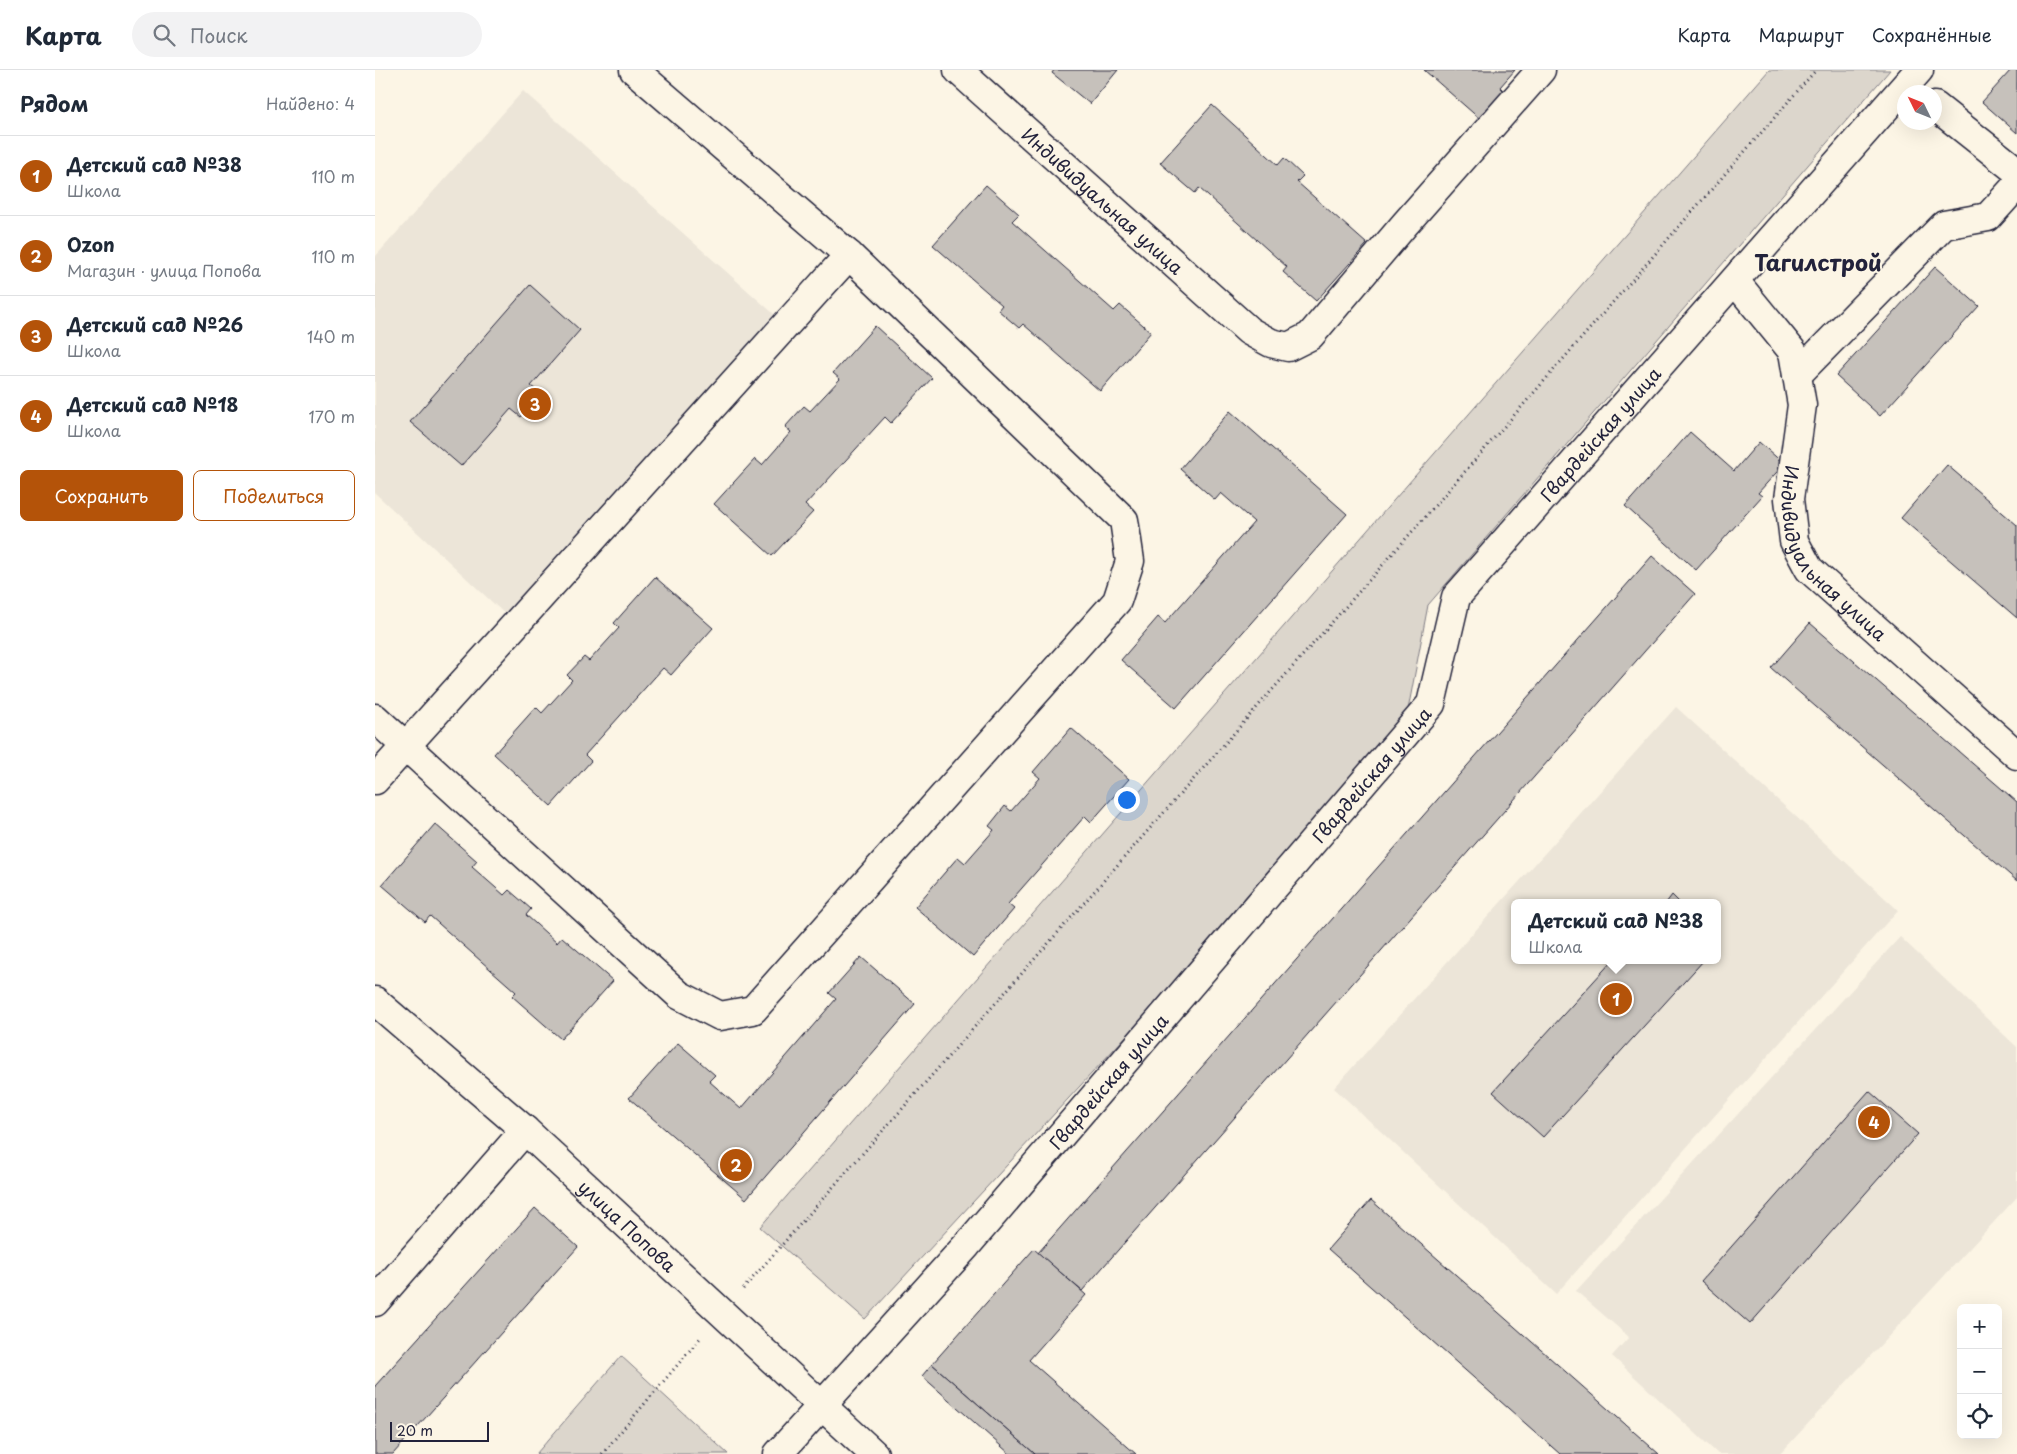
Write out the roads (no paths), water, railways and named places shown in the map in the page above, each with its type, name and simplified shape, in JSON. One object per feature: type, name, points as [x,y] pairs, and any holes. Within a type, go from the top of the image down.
[{"type":"street","points":[[375,718],[679,995],[720,1016],[753,1010],[1117,601],[1130,561],[1124,520],[849,255],[634,70]]},
{"type":"street","name":"Индивидуальная улица","points":[[957,70],[1249,331],[1271,343],[1288,347],[1310,336],[1405,224],[1541,70]]},
{"type":"street","name":"Гвардейская улица","points":[[778,1454],[967,1245],[1431,704],[1456,597],[1735,281],[1915,82]]},
{"type":"street","points":[[1942,112],[2017,171]]},
{"type":"street","points":[[1797,375],[1944,225],[1988,217],[2017,186]]},
{"type":"street","points":[[375,780],[849,255]]},
{"type":"street","name":"Индивидуальная улица","points":[[1735,281],[1793,352],[1801,405],[1789,500],[1794,541],[1809,569],[2017,755]]},
{"type":"street","name":"улица Попова","points":[[375,1001],[525,1130],[874,1454]]},
{"type":"street","points":[[375,1302],[525,1130]]},
{"type":"place","name":"Детский сад №26","points":[[535,404]]},
{"type":"place","name":"Детский сад №38","points":[[1616,999]]},
{"type":"place","name":"Детский сад №18","points":[[1874,1122]]},
{"type":"place","name":"Ozon","points":[[736,1165]]},
{"type":"district","name":"Тагилстрой","points":[[1818,261]]}]
